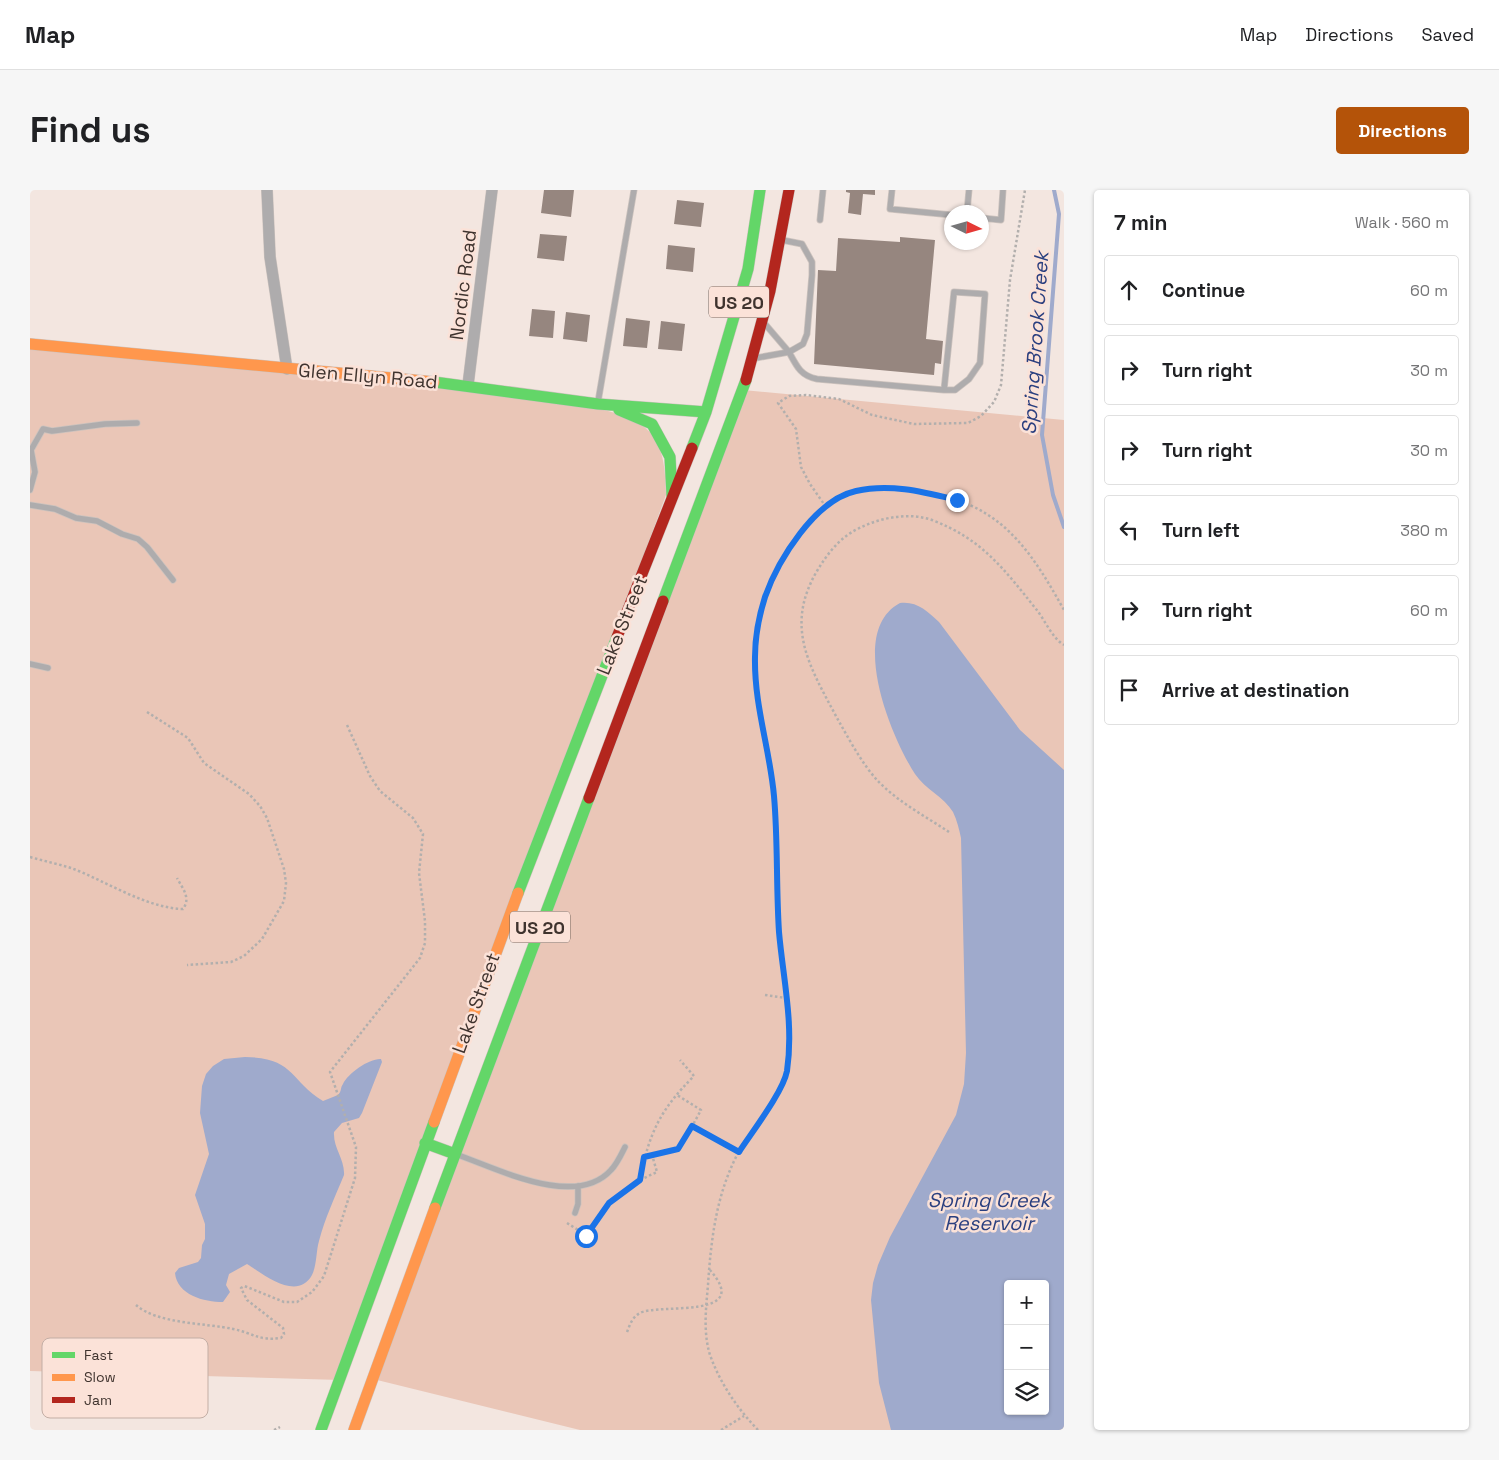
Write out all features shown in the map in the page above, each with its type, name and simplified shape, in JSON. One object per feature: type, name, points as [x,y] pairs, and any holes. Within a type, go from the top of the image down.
[{"type":"main road","name":"US 20","points":[[717,419],[748,269],[760,190]]},
{"type":"main road","name":"US 20","points":[[717,419],[754,358],[764,323],[789,190]]},
{"type":"main road","name":"Glen Ellyn Road","points":[[30,344],[468,385],[717,419]]},
{"type":"main road","points":[[598,404],[630,413],[652,424],[670,457],[672,496]]},
{"type":"main road","name":"Lake Street","points":[[321,1430],[545,819],[672,496],[717,419]]},
{"type":"main road","name":"Lake Street","points":[[354,1430],[455,1154],[717,419]]},
{"type":"main road","points":[[425,1143],[455,1154]]},
{"type":"street","points":[[266,190],[270,257],[287,369]]},
{"type":"street","name":"Nordic Road","points":[[468,385],[492,190]]},
{"type":"lane","points":[[598,404],[634,190]]},
{"type":"lane","points":[[820,220],[823,190]]},
{"type":"lane","points":[[892,190],[890,209],[944,214]]},
{"type":"lane","points":[[968,205],[969,190]]},
{"type":"lane","points":[[989,219],[1000,220],[1003,190]]},
{"type":"lane","points":[[754,358],[789,352],[803,344],[807,334],[812,262],[802,244],[781,239]]},
{"type":"lane","points":[[764,323],[789,352],[798,369],[807,377],[944,390],[955,390],[969,379],[980,363],[985,294],[954,292],[944,390]]},
{"type":"lane","points":[[30,490],[35,472],[31,450],[43,428],[52,431],[105,424],[136,423]]},
{"type":"lane","points":[[30,505],[55,509],[76,518],[97,521],[122,534],[138,539],[147,547],[173,580]]},
{"type":"lane","points":[[30,664],[48,668]]},
{"type":"lane","points":[[455,1154],[532,1181],[560,1187],[578,1186],[601,1179],[612,1170],[625,1147]]},
{"type":"lane","points":[[575,1213],[578,1204],[578,1186]]},
{"type":"path","points":[[778,403],[796,429],[802,467],[810,484],[826,506]]},
{"type":"path","points":[[758,1430],[744,1416],[719,1378],[709,1352],[705,1329],[709,1269],[716,1212],[729,1173],[739,1152],[773,1100],[786,1074],[790,1036],[779,933],[774,793],[760,717],[755,659],[758,626],[765,597],[778,567],[793,544],[826,506],[853,491],[874,488],[916,490],[957,500],[989,515],[1019,541],[1038,564],[1064,610]]},
{"type":"path","points":[[949,832],[898,799],[877,780],[848,737],[818,683],[805,651],[800,614],[808,587],[823,560],[843,537],[868,523],[899,516],[929,519],[957,530],[987,551],[1064,645]]},
{"type":"path","points":[[147,712],[188,738],[204,763],[249,794],[260,806],[267,818],[284,868],[286,883],[284,901],[262,939],[244,956],[231,962],[187,965]]},
{"type":"path","points":[[136,1305],[152,1315],[235,1329],[257,1338],[281,1338],[284,1334],[283,1328],[246,1300],[241,1288],[244,1286],[284,1302],[297,1302],[320,1284],[355,1178],[357,1162],[351,1129],[330,1077],[331,1068],[420,958],[425,943],[425,921],[419,873],[423,834],[413,818],[380,792],[370,776],[347,725]]},
{"type":"path","points":[[30,857],[70,868],[139,897],[175,909],[183,909],[187,897],[177,878]]},
{"type":"path","points":[[765,995],[786,998]]},
{"type":"path","points":[[640,1180],[644,1157],[662,1113],[694,1076],[680,1060]]},
{"type":"path","points":[[644,1157],[678,1149],[701,1110],[677,1094]]},
{"type":"path","points":[[692,1126],[739,1152]]},
{"type":"path","points":[[567,1223],[586,1236],[609,1203],[640,1180],[657,1172],[652,1155]]},
{"type":"path","points":[[627,1332],[632,1320],[642,1312],[706,1306],[717,1301],[721,1289],[719,1281],[709,1269]]},
{"type":"path","points":[[720,1430],[744,1416]]},
{"type":"path","points":[[274,1430],[280,1427]]},
{"type":"shaded area","points":[[30,349],[403,383],[586,406],[617,414],[643,426],[656,440],[660,449],[664,467],[666,495],[340,1380],[208,1376],[208,1338],[42,1338],[42,1371],[30,1371]]},
{"type":"shaded area","points":[[743,390],[1064,420],[1064,1430],[580,1430],[373,1379]]},
{"type":"water","name":"Spring Creek Reservoir","points":[[900,603],[917,605],[930,614],[939,622],[1020,730],[1064,770],[1064,1430],[891,1430],[879,1383],[871,1300],[873,1283],[878,1265],[890,1237],[956,1115],[964,1084],[966,1053],[961,838],[953,812],[915,774],[895,736],[879,685],[875,660],[877,636],[884,617]]},
{"type":"water","points":[[261,1058],[282,1066],[323,1101],[338,1095],[342,1085],[360,1067],[376,1059],[381,1059],[382,1062],[359,1118],[342,1123],[334,1132],[335,1143],[343,1164],[344,1175],[321,1232],[312,1275],[306,1283],[298,1286],[289,1286],[271,1279],[247,1264],[229,1274],[226,1285],[230,1292],[223,1302],[208,1301],[186,1292],[177,1281],[175,1273],[179,1268],[198,1262],[201,1258],[202,1245],[205,1239],[205,1224],[195,1195],[209,1154],[200,1113],[202,1086],[206,1074],[213,1066],[224,1059]]},
{"type":"building","points":[[544,190],[574,190],[571,217],[541,213]]},
{"type":"building","points":[[846,190],[875,190],[875,195],[863,194],[861,215],[848,213],[850,193],[846,192]]},
{"type":"building","points":[[677,200],[704,203],[701,227],[674,224]]},
{"type":"building","points":[[540,234],[567,236],[564,261],[537,258]]},
{"type":"building","points":[[900,237],[935,240],[926,339],[943,341],[941,364],[935,363],[934,375],[814,364],[818,270],[836,271],[838,238],[900,242]]},
{"type":"building","points":[[668,245],[695,248],[693,272],[666,269]]},
{"type":"building","points":[[532,309],[555,311],[553,338],[529,336]]},
{"type":"building","points":[[566,312],[590,315],[587,342],[563,339]]},
{"type":"building","points":[[626,318],[650,321],[647,348],[623,346]]},
{"type":"building","points":[[661,321],[685,324],[682,351],[658,349]]},
{"type":"waterway","name":"Spring Brook Creek","points":[[1054,190],[1059,214],[1042,435],[1053,495],[1064,527]]},
{"type":"traffic: fast","points":[[692,448],[706,412],[748,269],[760,190]]},
{"type":"traffic: fast","points":[[663,601],[746,380]]},
{"type":"traffic: fast","points":[[434,382],[598,404],[706,412]]},
{"type":"traffic: fast","points":[[619,410],[652,424],[670,457],[672,496]]},
{"type":"traffic: fast","points":[[518,893],[617,637]]},
{"type":"traffic: fast","points":[[435,1208],[589,798]]},
{"type":"traffic: fast","points":[[321,1430],[434,1122]]},
{"type":"traffic: fast","points":[[425,1143],[455,1154]]},
{"type":"traffic: slow","points":[[30,344],[434,382]]},
{"type":"traffic: slow","points":[[434,1122],[518,893]]},
{"type":"traffic: slow","points":[[354,1430],[435,1208]]},
{"type":"traffic: jam","points":[[746,380],[770,291],[789,190]]},
{"type":"traffic: jam","points":[[617,637],[692,448]]},
{"type":"traffic: jam","points":[[589,798],[663,601]]},
{"type":"route","points":[[586,1236],[609,1203],[640,1180],[644,1157],[678,1149],[692,1126],[739,1152],[773,1100],[786,1074],[790,1036],[779,933],[774,793],[760,717],[755,659],[758,626],[765,597],[778,567],[793,544],[826,506],[853,491],[874,488],[916,490],[957,500]]}]
